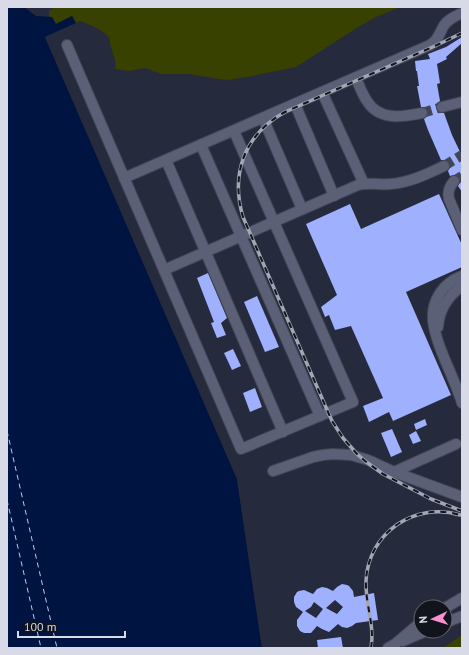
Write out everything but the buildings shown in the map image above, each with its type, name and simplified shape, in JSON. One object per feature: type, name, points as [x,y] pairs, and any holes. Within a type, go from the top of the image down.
[{"type":"lane","points":[[124,178],[430,45],[437,39],[442,28],[447,22],[462,12]]},
{"type":"lane","points":[[67,45],[241,449],[353,402],[234,131]]},
{"type":"lane","points":[[356,78],[367,101],[379,112],[394,116],[422,113]]},
{"type":"lane","points":[[322,92],[364,184]]},
{"type":"lane","points":[[442,107],[462,102]]},
{"type":"lane","points":[[295,104],[334,196]]},
{"type":"lane","points":[[263,118],[302,209]]},
{"type":"lane","points":[[201,145],[320,416]]},
{"type":"lane","points":[[166,160],[283,432]]},
{"type":"lane","points":[[164,270],[358,185],[370,183],[396,183],[416,178],[444,166]]},
{"type":"lane","points":[[454,181],[449,188],[448,196],[462,230]]},
{"type":"lane","points":[[462,276],[455,278],[446,285],[436,301],[433,314],[438,341],[462,403]]},
{"type":"lane","points":[[438,341],[437,332],[442,309],[450,296],[462,286]]},
{"type":"lane","points":[[394,472],[456,444]]},
{"type":"lane","points":[[273,471],[313,457],[342,454],[368,460],[394,472],[462,497]]},
{"type":"lane","points":[[453,603],[462,598]]},
{"type":"lane","points":[[392,646],[413,629]]},
{"type":"lane","points":[[392,646],[413,637]]},
{"type":"green space","points":[[56,7],[400,7],[374,18],[296,67],[227,80],[189,74],[162,74],[145,68],[129,71],[115,69],[115,60],[109,38],[101,31],[87,24],[80,21],[76,23],[72,16],[56,24],[52,17],[49,17],[49,10]]},
{"type":"green space","points":[[462,635],[462,648],[443,648]]},
{"type":"water","points":[[7,7],[24,7],[36,16],[52,17],[56,24],[72,16],[76,23],[45,37],[237,479],[262,648],[7,648]]},
{"type":"pier","points":[[72,25],[73,27],[47,38],[239,478],[264,648],[262,648],[237,479],[45,37]]},
{"type":"ferry route","points":[[7,431],[57,648]]},
{"type":"ferry route","points":[[7,500],[41,648]]},
{"type":"tunnel","points":[[422,113],[442,107]]},
{"type":"tunnel","points":[[444,166],[462,155]]},
{"type":"tunnel","points":[[454,181],[462,176]]},
{"type":"railway","points":[[462,33],[285,112],[271,121],[251,143],[244,156],[238,185],[239,201],[243,217],[332,421],[343,438],[357,454],[383,474],[431,499],[462,511]]},
{"type":"railway","points":[[371,648],[372,631],[366,581],[369,564],[375,548],[385,535],[397,525],[411,517],[427,513],[443,512],[460,515]]}]
